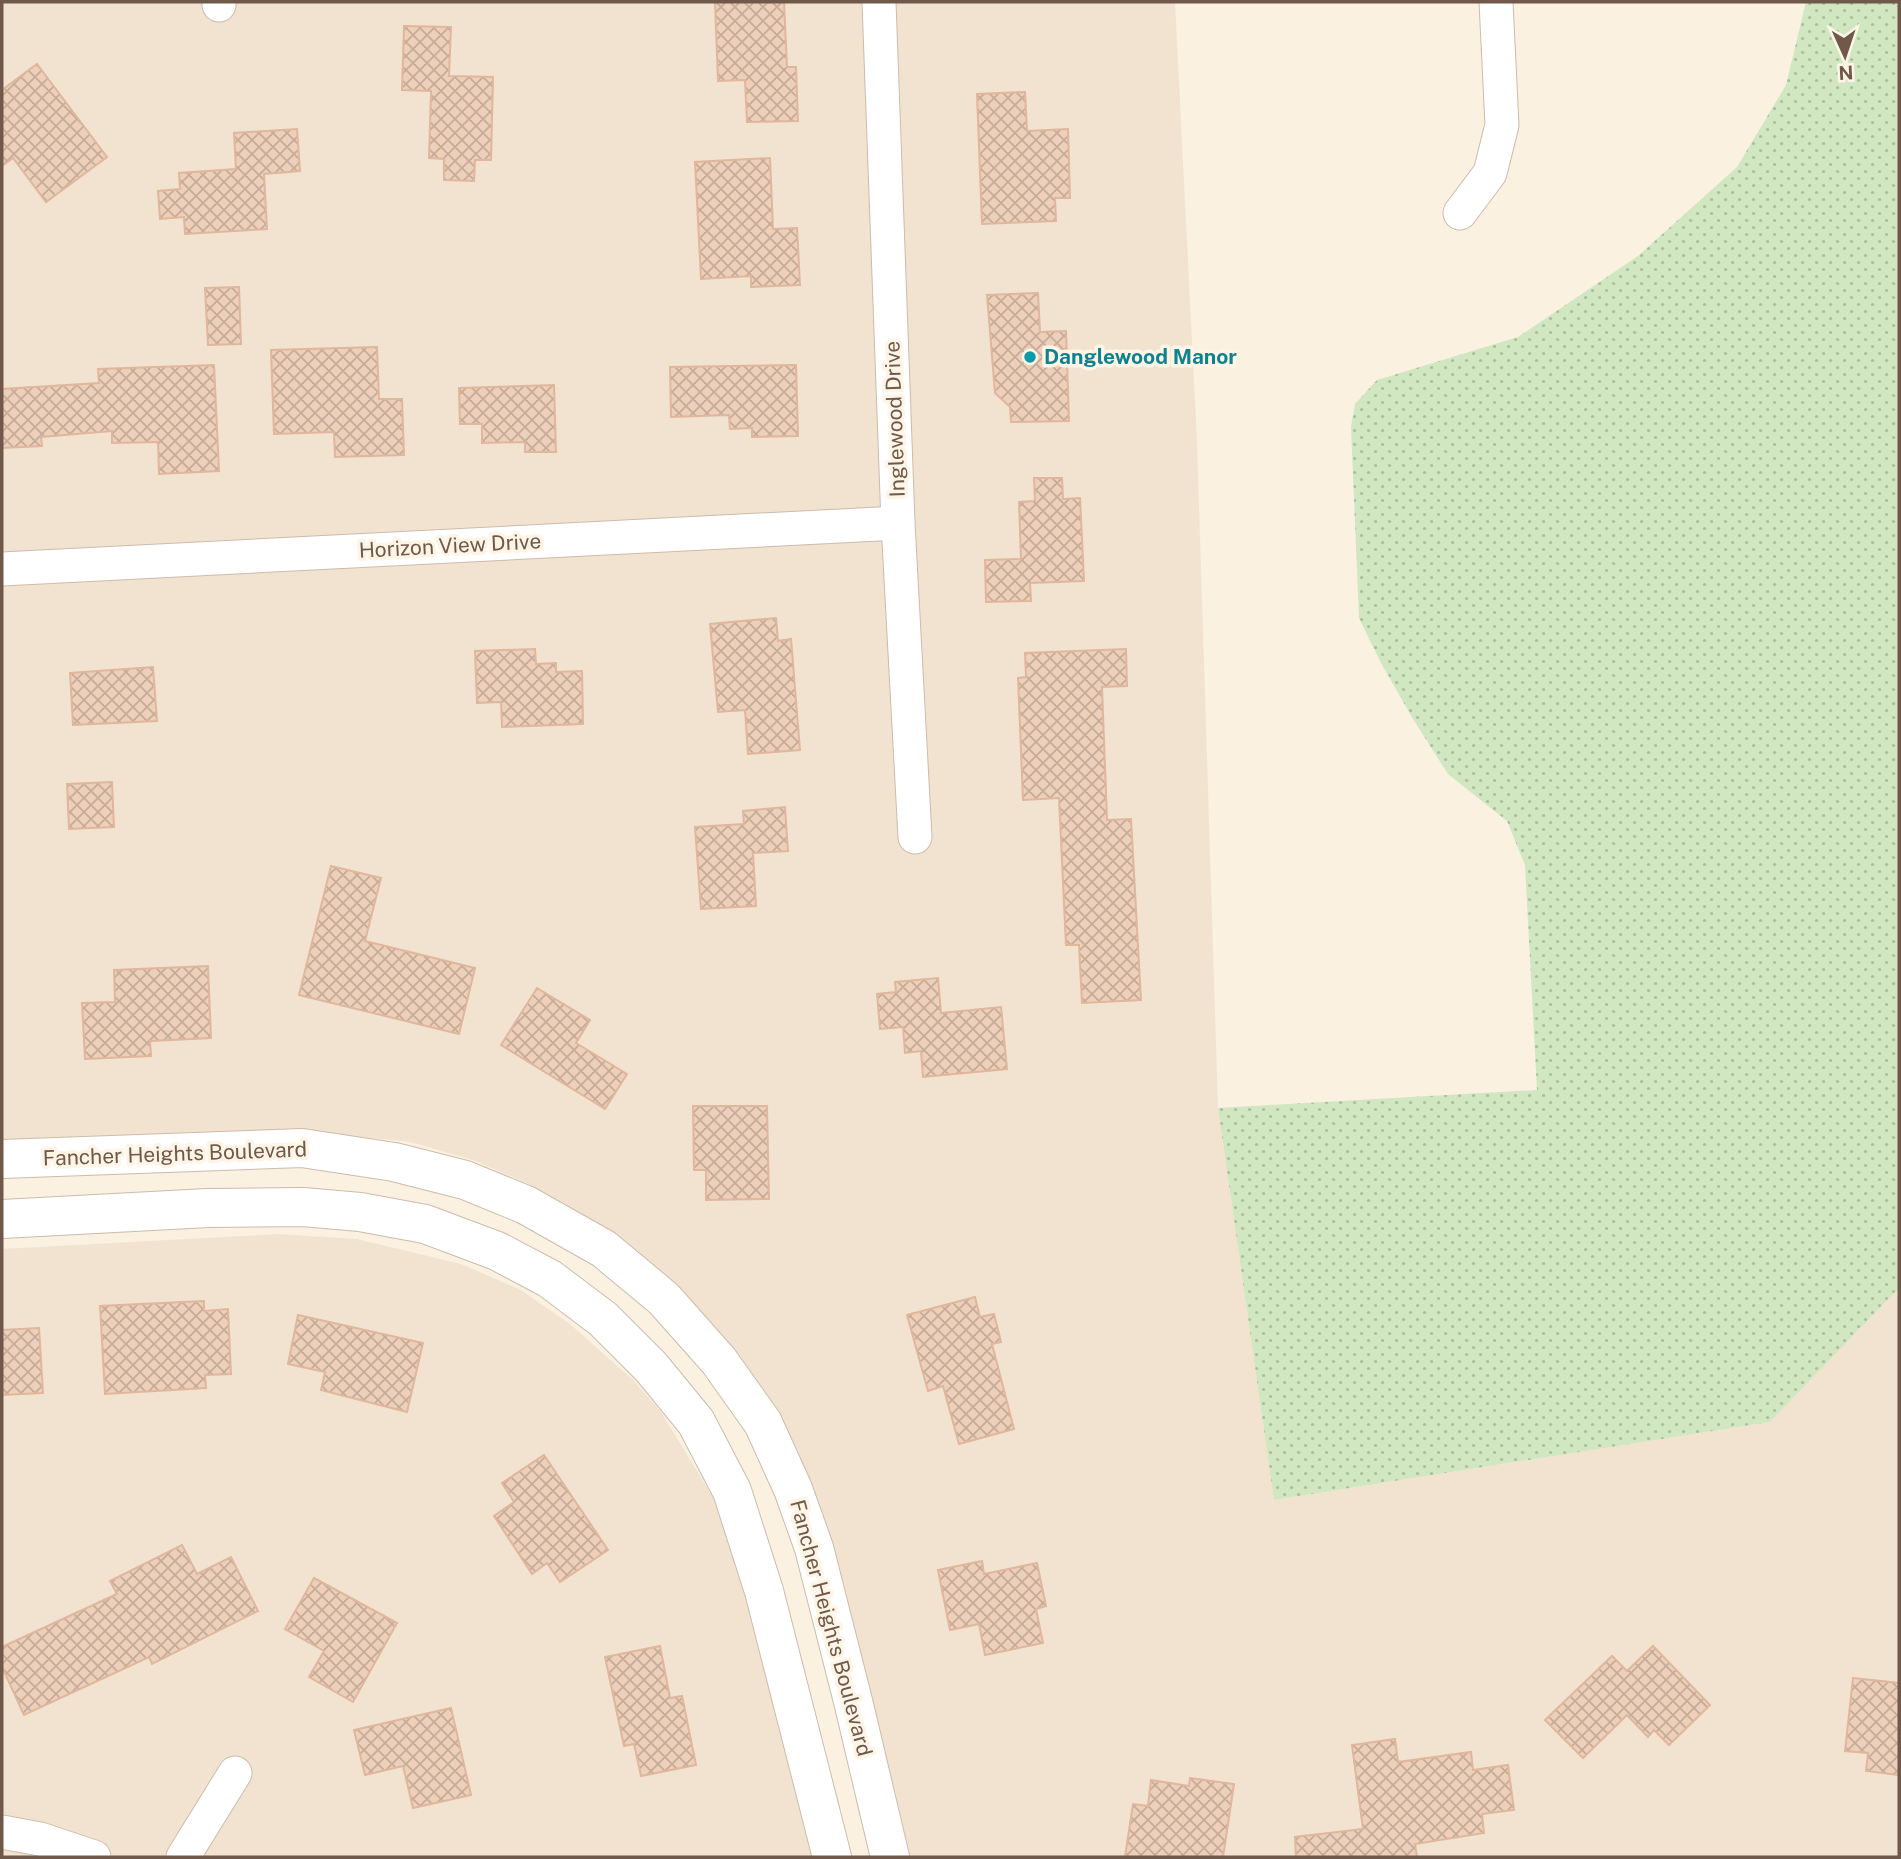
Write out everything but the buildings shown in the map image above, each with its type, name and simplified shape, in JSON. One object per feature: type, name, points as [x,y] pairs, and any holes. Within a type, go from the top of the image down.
[{"type":"street","name":"Inglewood Drive","points":[[879,2],[898,523],[915,837]]},
{"type":"street","points":[[1460,213],[1490,173],[1502,125],[1496,2]]},
{"type":"street","name":"Horizon View Drive","points":[[2,569],[898,523]]},
{"type":"street","name":"Fancher Heights Boulevard","points":[[2,1159],[302,1148],[394,1162],[465,1180],[526,1205],[604,1249],[664,1299],[719,1361],[763,1423],[793,1489],[814,1548],[890,1857]]},
{"type":"street","points":[[2,1219],[208,1208],[303,1207],[360,1212],[425,1224],[497,1251],[550,1279],[592,1311],[651,1367],[696,1422],[732,1491],[764,1591],[832,1857]]},
{"type":"street","points":[[183,1857],[235,1773]]},
{"type":"street","points":[[2,1832],[40,1839],[94,1857]]},
{"type":"shaded area","points":[[2,2],[1175,2],[1197,441],[1218,1108],[1274,1500],[1770,1422],[1899,1288],[1899,1857],[910,1857],[828,1532],[587,1218],[529,1184],[473,1160],[410,1142],[336,1134],[2,1143]]},
{"type":"shaded area","points":[[278,1234],[357,1239],[461,1264],[521,1290],[570,1324],[633,1380],[661,1412],[713,1497],[742,1579],[816,1857],[2,1857],[2,1249]]},
{"type":"green space","points":[[1806,2],[1899,2],[1899,1288],[1770,1422],[1274,1500],[1218,1108],[1537,1090],[1525,865],[1507,821],[1448,774],[1381,663],[1359,618],[1351,427],[1355,404],[1377,380],[1518,337],[1638,256],[1737,167],[1786,85]]},
{"type":"place","name":"Danglewood Manor","points":[[1030,357]]}]
